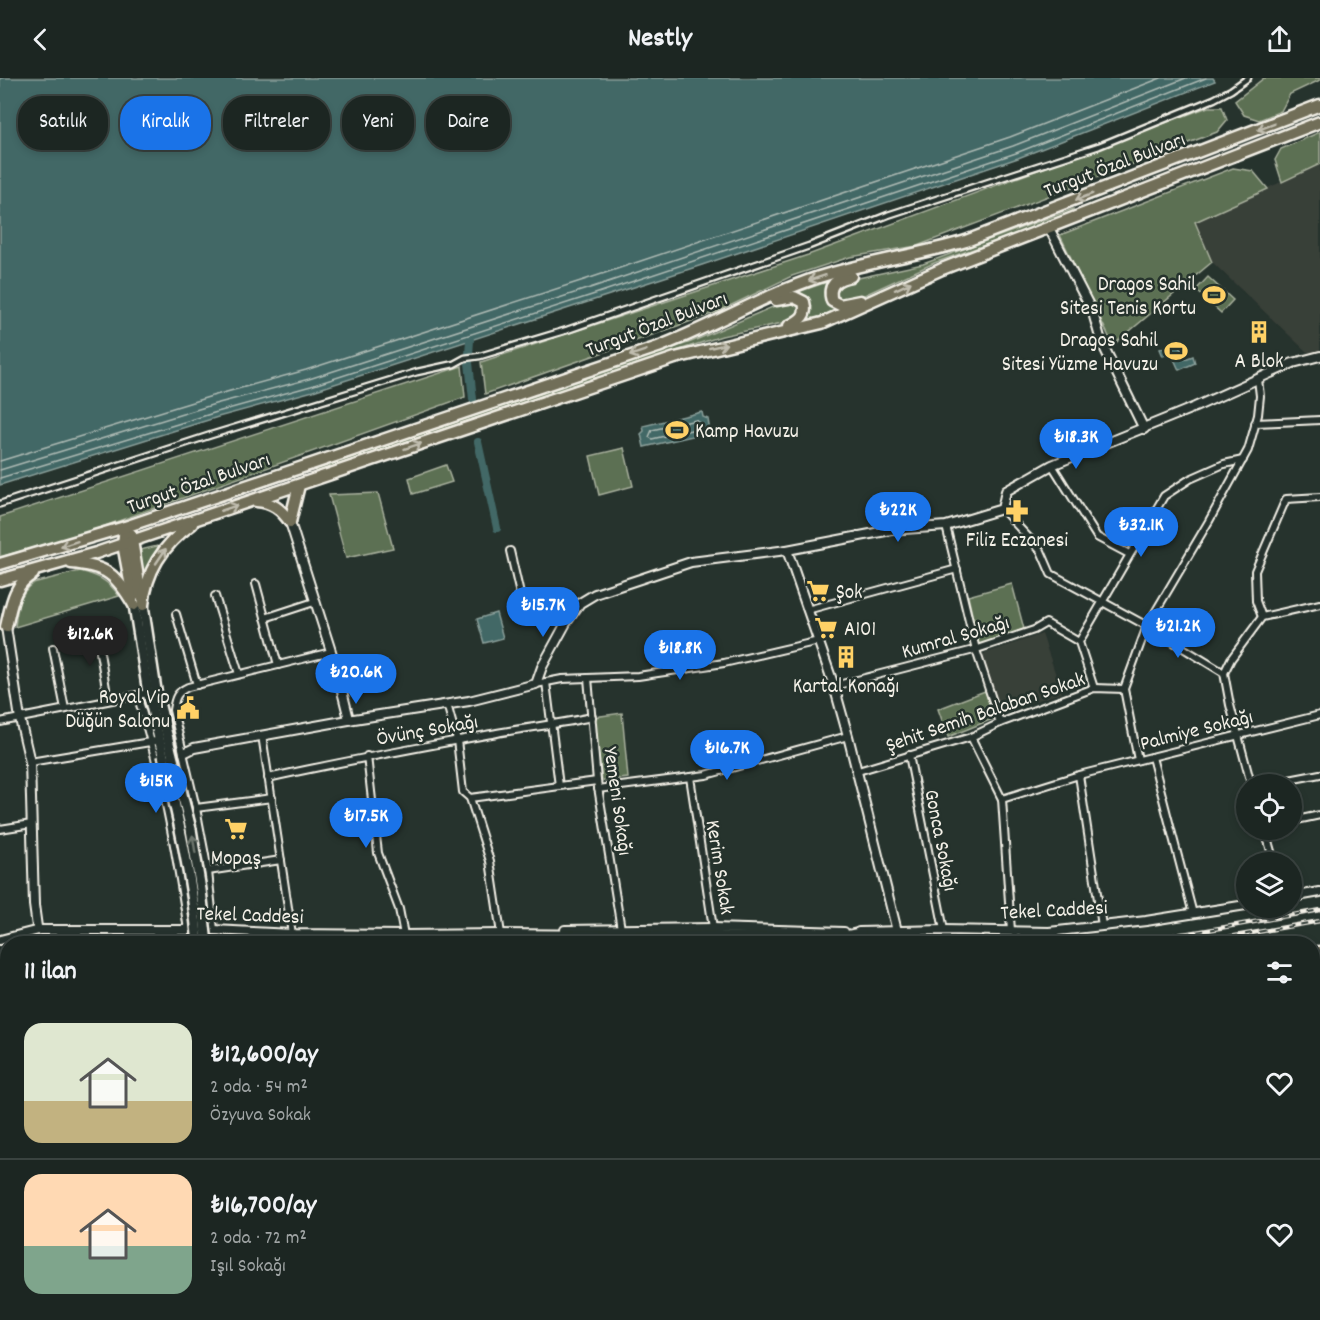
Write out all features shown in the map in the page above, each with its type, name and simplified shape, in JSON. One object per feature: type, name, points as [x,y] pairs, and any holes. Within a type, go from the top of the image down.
[{"type":"main road","name":"Turgut Özal Bulvarı","points":[[0,564],[125,527],[658,346],[818,278],[966,241],[1320,105]]},
{"type":"main road","name":"Turgut Özal Bulvarı","points":[[0,580],[43,569],[199,519],[675,358],[822,322],[942,269],[1320,123]]},
{"type":"main road","points":[[880,297],[849,304],[836,304],[832,301],[830,288],[840,279],[888,265],[904,257]]},
{"type":"main road","points":[[759,302],[794,297],[804,302],[806,309],[803,318],[773,334]]},
{"type":"main road","points":[[290,522],[299,485]]},
{"type":"main road","points":[[250,501],[260,501],[281,509],[290,522]]},
{"type":"main road","points":[[199,519],[182,531],[164,549],[151,570],[138,605],[147,693],[156,741],[167,755],[191,829],[206,936]]},
{"type":"main road","points":[[125,527],[192,885],[197,936]]},
{"type":"main road","points":[[65,562],[95,566],[104,571],[114,577],[138,605]]},
{"type":"main road","points":[[6,627],[14,595],[20,583],[43,569]]},
{"type":"main road","points":[[0,611],[6,627]]},
{"type":"street","points":[[0,504],[211,435],[417,372],[454,364],[465,358],[480,357],[569,329],[888,216],[1099,146],[1214,99],[1248,78]]},
{"type":"street","points":[[1049,228],[1093,313],[1101,341],[1144,429]]},
{"type":"street","points":[[1002,509],[1006,491],[1052,465],[1144,429],[1293,363],[1320,356]]},
{"type":"street","points":[[1138,760],[1124,689],[1147,626],[1248,450],[1256,423],[1260,396],[1258,379]]},
{"type":"street","points":[[1256,423],[1320,420]]},
{"type":"street","points":[[1094,688],[1079,642],[1164,496],[1190,479],[1224,464],[1243,460]]},
{"type":"street","points":[[1052,465],[1097,537],[1129,554]]},
{"type":"street","points":[[1262,617],[1256,601],[1255,571],[1286,499],[1320,497]]},
{"type":"street","points":[[510,551],[526,620],[580,603],[595,594],[691,562],[787,550],[891,530],[946,526],[1002,509]]},
{"type":"street","points":[[1002,509],[1041,552],[1051,574],[1147,626],[1224,673]]},
{"type":"street","points":[[290,522],[331,652],[349,719]]},
{"type":"street","points":[[946,526],[976,650],[1000,723]]},
{"type":"street","points":[[787,550],[834,686],[858,771],[897,931]]},
{"type":"street","points":[[807,610],[957,569]]},
{"type":"street","points":[[256,584],[278,665]]},
{"type":"street","points":[[215,596],[239,674]]},
{"type":"street","points":[[265,618],[314,602]]},
{"type":"street","points":[[537,680],[554,644],[580,603]]},
{"type":"street","points":[[1248,774],[1224,673],[1231,659],[1262,617],[1320,604]]},
{"type":"street","points":[[176,614],[197,685]]},
{"type":"street","name":"Kumral Sokağı","points":[[834,686],[976,650],[1034,630],[1046,623],[1079,642]]},
{"type":"street","points":[[6,627],[20,719],[30,762],[34,905],[39,930]]},
{"type":"street","points":[[96,629],[108,700]]},
{"type":"street","points":[[184,753],[194,748],[262,735],[447,704],[537,680],[546,682],[638,675],[724,663],[819,641]]},
{"type":"street","points":[[53,648],[65,709]]},
{"type":"street","points":[[214,930],[208,871],[173,710],[175,697],[179,691],[197,685],[331,652]]},
{"type":"street","name":"Yemeni Sokağı","points":[[588,678],[598,789],[621,929]]},
{"type":"street","points":[[546,682],[559,786]]},
{"type":"street","name":"Şehit Semih Balaban Sokak","points":[[858,771],[971,737],[1000,723],[1094,688],[1124,689]]},
{"type":"street","points":[[0,722],[147,693]]},
{"type":"street","points":[[137,695],[156,741],[188,930]]},
{"type":"street","points":[[447,704],[457,740],[463,792],[470,798],[490,861],[501,934]]},
{"type":"street","name":"Palmiye Sokağı","points":[[1002,799],[1079,775],[1320,715]]},
{"type":"street","name":"Övünç Sokağı","points":[[268,778],[367,756],[592,717]]},
{"type":"street","points":[[262,735],[292,934]]},
{"type":"street","points":[[598,789],[706,774],[848,736]]},
{"type":"street","points":[[971,737],[1002,799],[1011,931]]},
{"type":"street","points":[[30,762],[156,741]]},
{"type":"street","points":[[367,756],[378,853],[399,909],[404,935]]},
{"type":"street","name":"Gonca Sokağı","points":[[909,756],[944,930]]},
{"type":"street","points":[[1152,757],[1193,914]]},
{"type":"street","points":[[1302,777],[1320,774]]},
{"type":"street","points":[[1079,775],[1102,926]]},
{"type":"street","name":"Kerim Sokak","points":[[690,777],[713,928]]},
{"type":"street","points":[[470,798],[597,781]]},
{"type":"street","points":[[196,808],[272,798]]},
{"type":"street","points":[[1302,819],[1320,815]]},
{"type":"street","points":[[0,829],[32,824]]},
{"type":"street","points":[[208,871],[281,860]]},
{"type":"street","points":[[1302,895],[1320,892]]},
{"type":"street","name":"Tekel Caddesi","points":[[501,934],[584,929],[713,928],[862,932],[944,930],[1049,932],[1236,907]]},
{"type":"street","name":"Tekel Caddesi","points":[[16,936],[39,930],[214,930],[292,934],[726,936]]},
{"type":"street","name":"Tekel Caddesi","points":[[843,936],[862,932]]},
{"type":"shaded area","points":[[1320,164],[1320,352],[1307,352],[1212,262],[1194,222]]},
{"type":"shaded area","points":[[1042,634],[1062,693],[998,712],[983,654]]},
{"type":"green space","points":[[1264,78],[1320,78],[1320,80],[1290,94],[1281,111],[1259,120],[1244,115],[1235,101]]},
{"type":"green space","points":[[1208,107],[1222,107],[1227,120],[1217,132],[917,246],[850,257],[792,276],[717,312],[485,394],[481,362],[808,255]]},
{"type":"green space","points":[[1320,132],[1320,164],[1282,182],[1275,160],[1281,149]]},
{"type":"green space","points":[[1233,168],[1253,171],[1268,189],[1195,222],[1212,262],[1113,345],[1060,235]]},
{"type":"green space","points":[[1073,209],[1074,213],[934,263],[849,302],[842,304],[833,296],[835,287],[840,282],[923,264]]},
{"type":"green space","name":"Dragos Sahil Sitesi Tenis Kortu","points":[[1208,277],[1233,300],[1221,313],[1196,290]]},
{"type":"green space","points":[[830,281],[830,304],[838,310],[808,321],[811,311],[809,300],[798,292]]},
{"type":"green space","points":[[791,299],[803,306],[796,320],[722,336],[316,473],[314,469],[691,342]]},
{"type":"green space","points":[[462,366],[465,397],[85,533],[0,557],[0,517]]},
{"type":"green space","points":[[624,448],[633,486],[599,495],[590,456]]},
{"type":"green space","points":[[446,465],[452,482],[413,494],[409,478]]},
{"type":"green space","points":[[378,493],[393,548],[346,558],[329,495]]},
{"type":"green space","points":[[157,546],[158,548],[147,566],[144,577],[140,550]]},
{"type":"green space","points":[[80,571],[102,579],[119,596],[15,627],[21,597],[33,583]]},
{"type":"green space","points":[[1012,584],[1024,629],[979,646],[968,596]]},
{"type":"green space","points":[[985,691],[995,718],[948,737],[938,709]]},
{"type":"green space","points":[[622,713],[628,778],[602,781],[594,717]]},
{"type":"water","points":[[0,78],[1213,78],[1215,81],[1018,158],[702,265],[313,391],[218,417],[0,485]]},
{"type":"water","name":"Dragos Sahil Sitesi Yüzme Havuzu","points":[[1178,342],[1185,359],[1193,356],[1195,363],[1179,370],[1170,350],[1170,353],[1163,356],[1160,349]]},
{"type":"water","name":"Kamp Havuzu","points":[[702,412],[703,417],[708,419],[710,432],[644,447],[641,434],[644,431],[643,426]]},
{"type":"water","points":[[496,613],[503,638],[484,643],[477,619]]},
{"type":"waterway","points":[[469,355],[470,340]]},
{"type":"waterway","points":[[469,363],[473,399]]},
{"type":"waterway","points":[[478,442],[497,528]]},
{"type":"railway","points":[[1166,936],[1320,910]]},
{"type":"railway","points":[[1235,936],[1320,921]]},
{"type":"place","name":"Dragos Sahil Sitesi Tenis Kortu","points":[[1214,295]]},
{"type":"place","name":"A Blok","points":[[1259,332]]},
{"type":"place","name":"Dragos Sahil Sitesi Yüzme Havuzu","points":[[1176,351]]},
{"type":"place","name":"Kamp Havuzu","points":[[677,430]]},
{"type":"place","name":"Filiz Eczanesi","points":[[1017,511]]},
{"type":"place","name":"Şok","points":[[818,591]]},
{"type":"place","name":"A101","points":[[826,628]]},
{"type":"place","name":"Kartal Konağı","points":[[846,657]]},
{"type":"place","name":"Royal Vip Düğün Salonu","points":[[188,708]]},
{"type":"place","name":"Mopaş","points":[[236,829]]}]
